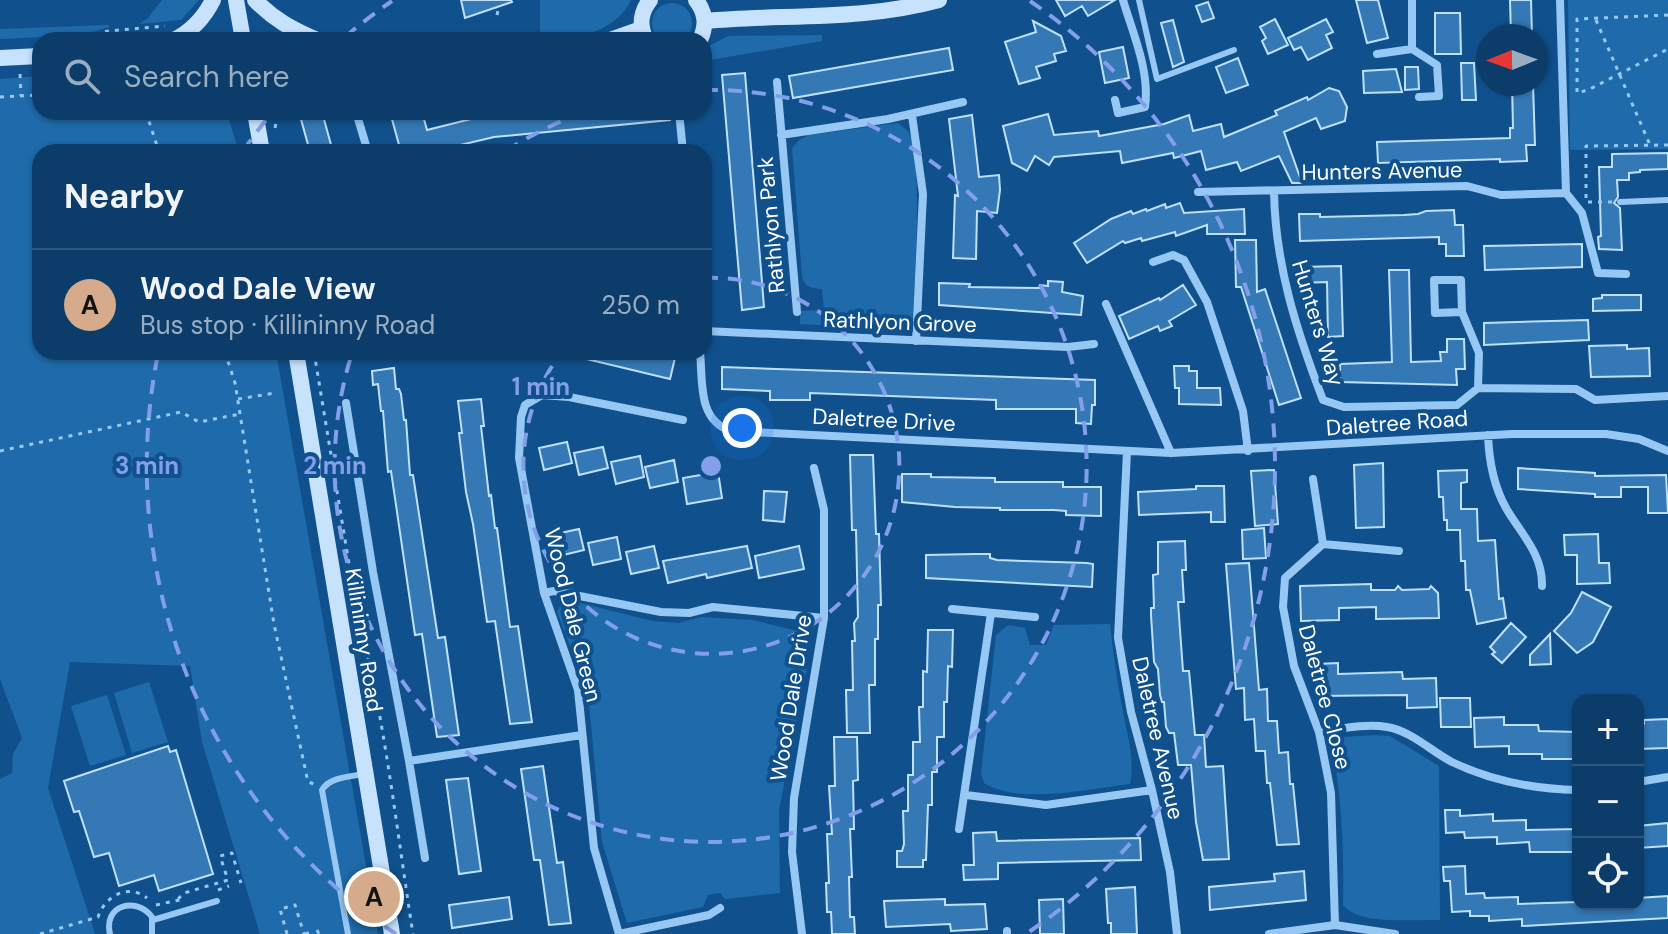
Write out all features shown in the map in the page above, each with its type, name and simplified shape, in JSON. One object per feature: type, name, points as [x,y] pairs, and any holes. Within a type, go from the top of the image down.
[{"type":"main road","points":[[188,32],[206,14],[213,0]]},
{"type":"main road","points":[[236,0],[242,32]]},
{"type":"main road","points":[[255,0],[266,12],[298,32]]},
{"type":"main road","points":[[644,32],[641,18],[650,0]]},
{"type":"main road","points":[[696,0],[705,21],[702,32]]},
{"type":"main road","points":[[705,21],[864,15],[908,9],[939,0]]},
{"type":"main road","points":[[0,58],[32,56]]},
{"type":"main road","points":[[246,120],[259,144]]},
{"type":"main road","points":[[257,120],[261,144]]},
{"type":"main road","points":[[262,144],[264,120]]},
{"type":"main road","name":"Killininny Road","points":[[297,360],[392,934]]},
{"type":"street","points":[[1115,100],[1118,113],[1138,110],[1145,107],[1147,95],[1139,51],[1123,0]]},
{"type":"street","points":[[1412,0],[1412,49]]},
{"type":"street","points":[[1560,0],[1566,193],[1582,213],[1598,273],[1626,274]]},
{"type":"street","points":[[1377,54],[1412,49],[1437,65],[1439,96],[1419,97]]},
{"type":"street","name":"Rathlyon Park","points":[[777,82],[797,312]]},
{"type":"street","name":"Rathlyon Park","points":[[781,135],[912,115],[963,102]]},
{"type":"street","points":[[912,115],[923,194],[916,341]]},
{"type":"street","points":[[358,120],[366,144]]},
{"type":"street","points":[[680,120],[682,144]]},
{"type":"street","name":"Hunters Avenue","points":[[1198,192],[1467,186],[1501,195],[1566,193]]},
{"type":"street","name":"Hunters Way","points":[[1274,191],[1279,260],[1298,332],[1323,400],[1344,407],[1457,405],[1478,388],[1576,389],[1595,400],[1668,396]]},
{"type":"street","points":[[1153,262],[1173,255],[1184,260],[1207,302],[1243,411],[1248,451]]},
{"type":"street","points":[[1462,312],[1435,313],[1434,280],[1461,280],[1462,312],[1479,353],[1478,388]]},
{"type":"street","points":[[1106,304],[1171,453]]},
{"type":"street","name":"Rathlyon Grove","points":[[712,331],[1068,347],[1094,344]]},
{"type":"street","name":"Daletree Drive","points":[[701,360],[708,416],[717,426],[731,431],[1127,452]]},
{"type":"street","name":"Wood Dale Green","points":[[683,420],[569,397],[542,395],[525,405],[521,417],[519,458],[544,593],[578,690],[594,848],[619,934],[709,915],[720,908]]},
{"type":"street","points":[[346,403],[425,858]]},
{"type":"street","points":[[1488,435],[1490,467],[1506,508],[1529,539],[1543,572],[1542,586]]},
{"type":"street","name":"Daletree Road","points":[[1127,452],[1248,451],[1488,435],[1616,435],[1639,439],[1668,451]]},
{"type":"street","name":"Daletree Avenue","points":[[1127,452],[1118,638],[1131,712],[1170,872],[1177,934]]},
{"type":"street","name":"Wood Dale Drive","points":[[802,934],[792,852],[794,798],[824,618],[824,510],[814,468]]},
{"type":"street","points":[[1313,479],[1323,544],[1399,551]]},
{"type":"street","name":"Daletree Close","points":[[1323,544],[1285,578],[1283,607],[1294,666],[1319,732],[1331,793],[1335,925]]},
{"type":"street","points":[[544,593],[554,591],[661,612],[689,613],[713,607],[824,618]]},
{"type":"street","points":[[952,609],[1035,617]]},
{"type":"street","points":[[959,829],[991,613]]},
{"type":"street","points":[[1319,732],[1387,727],[1408,735],[1450,761],[1491,778],[1546,789],[1572,790]]},
{"type":"street","points":[[409,761],[582,735]]},
{"type":"street","points":[[1644,781],[1668,777]]},
{"type":"street","points":[[966,795],[1046,805],[1152,790]]},
{"type":"street","points":[[1269,934],[1335,925],[1395,934]]},
{"type":"lane","points":[[1139,0],[1157,79],[1234,50]]},
{"type":"lane","points":[[1620,202],[1668,200]]},
{"type":"lane","points":[[348,934],[323,789],[333,780],[365,774]]},
{"type":"lane","points":[[153,920],[217,901]]},
{"type":"lane","points":[[110,934],[111,914],[120,907],[138,906],[148,912],[153,920],[152,934]]},
{"type":"path","points":[[497,15],[499,6]]},
{"type":"path","points":[[1668,15],[1577,19],[1577,93],[1668,49]]},
{"type":"path","points":[[1595,18],[1650,145]]},
{"type":"path","points":[[105,32],[142,32]]},
{"type":"path","points":[[20,74],[21,96]]},
{"type":"path","points":[[0,97],[32,95]]},
{"type":"path","points":[[149,120],[156,144]]},
{"type":"path","points":[[1620,202],[1586,202],[1586,146],[1668,145]]},
{"type":"path","points":[[227,360],[238,399],[274,624],[308,782],[323,789]]},
{"type":"path","points":[[315,360],[413,934]]},
{"type":"path","points":[[238,399],[275,393]]},
{"type":"path","points":[[0,451],[181,412],[199,422],[240,414]]},
{"type":"path","points":[[388,778],[400,778]]},
{"type":"path","points":[[178,899],[184,893],[228,880],[220,856],[232,853],[241,883]]},
{"type":"path","points":[[217,890],[229,886]]},
{"type":"path","points":[[287,934],[280,909],[295,905],[304,934],[317,932]]},
{"type":"shaded area","points":[[162,0],[199,0],[181,20],[139,24]]},
{"type":"shaded area","points":[[540,0],[631,0],[615,20],[592,32],[540,32]]},
{"type":"shaded area","points":[[1568,0],[1668,0],[1668,149],[1570,150]]},
{"type":"shaded area","points":[[672,3],[686,9],[692,23],[689,32],[655,32],[652,23],[658,9]]},
{"type":"shaded area","points":[[109,25],[93,32],[32,32],[32,37],[0,39],[0,29]]},
{"type":"shaded area","points":[[822,35],[822,41],[712,60],[712,44],[728,36]]},
{"type":"shaded area","points":[[32,77],[32,120],[229,120],[236,144],[32,144],[32,360],[277,360],[378,934],[260,934],[202,742],[190,666],[70,662],[48,788],[95,934],[0,934],[0,779],[12,773],[13,754],[22,738],[0,679],[0,79]]},
{"type":"shaded area","points":[[898,123],[908,131],[916,166],[913,317],[904,328],[898,329],[800,324],[800,311],[824,310],[822,289],[809,287],[802,276],[792,148],[809,135]]},
{"type":"shaded area","points":[[564,599],[653,621],[678,623],[702,617],[753,620],[802,632],[807,668],[779,810],[780,893],[725,899],[720,893],[708,895],[703,907],[627,923],[602,842],[588,693],[557,612]]},
{"type":"shaded area","points":[[1110,624],[1131,753],[1130,784],[1035,794],[999,790],[984,783],[981,774],[996,635],[1008,625],[1025,628],[1030,645],[1046,645],[1054,625]]},
{"type":"shaded area","points":[[149,682],[168,742],[132,753],[114,693]]},
{"type":"shaded area","points":[[107,695],[126,755],[90,766],[71,706]]},
{"type":"shaded area","points":[[1390,736],[1439,766],[1440,920],[1374,919],[1351,912],[1343,905],[1342,826],[1333,748],[1335,742],[1344,737]]},
{"type":"building","points":[[461,0],[511,0],[512,2],[465,18]]},
{"type":"building","points":[[1056,0],[1115,0],[1088,16],[1082,6],[1065,16]]},
{"type":"building","points":[[1356,0],[1378,0],[1388,38],[1367,43]]},
{"type":"building","points":[[1510,0],[1531,0],[1532,24],[1511,24]]},
{"type":"building","points":[[1208,2],[1214,18],[1202,22],[1196,6]]},
{"type":"building","points":[[1435,13],[1460,13],[1461,54],[1435,54]]},
{"type":"building","points":[[1275,19],[1288,45],[1268,54],[1262,41],[1266,38],[1260,27]]},
{"type":"building","points":[[1326,19],[1333,32],[1326,35],[1332,48],[1308,60],[1301,47],[1294,50],[1288,38]]},
{"type":"building","points":[[1173,20],[1184,62],[1173,67],[1161,23]]},
{"type":"building","points":[[1033,21],[1061,36],[1066,51],[1054,54],[1056,61],[1036,67],[1040,78],[1019,84],[1005,42],[1036,32]]},
{"type":"building","points":[[1123,47],[1129,78],[1105,83],[1099,52]]},
{"type":"building","points":[[949,48],[953,70],[793,98],[789,76]]},
{"type":"building","points":[[1238,58],[1248,85],[1226,93],[1216,67]]},
{"type":"building","points":[[1461,63],[1474,63],[1476,100],[1462,100]]},
{"type":"building","points":[[1405,67],[1418,67],[1419,89],[1405,90]]},
{"type":"building","points":[[1396,69],[1402,92],[1364,93],[1363,71]]},
{"type":"building","points":[[745,73],[764,307],[742,310],[722,75]]},
{"type":"building","points":[[1329,88],[1339,91],[1347,107],[1345,121],[1321,129],[1316,118],[1284,132],[1302,183],[1292,183],[1279,156],[1241,171],[1237,162],[1206,170],[1201,151],[1174,158],[1173,153],[1122,163],[1120,151],[1054,157],[1049,165],[1035,156],[1027,171],[1012,163],[1003,126],[1048,114],[1054,135],[1098,131],[1099,136],[1164,124],[1189,115],[1193,131],[1221,124],[1224,137],[1277,115],[1275,111],[1307,97],[1308,100]]},
{"type":"building","points":[[1512,96],[1533,96],[1535,145],[1526,145],[1527,161],[1378,163],[1377,142],[1510,138],[1510,128],[1513,128]]},
{"type":"building","points":[[972,115],[979,177],[999,175],[997,213],[977,211],[976,259],[953,258],[955,195],[958,196],[949,119]]},
{"type":"building","points":[[301,120],[324,120],[331,144],[308,144]]},
{"type":"building","points":[[392,120],[424,120],[427,130],[467,120],[670,120],[494,137],[465,144],[399,144]]},
{"type":"building","points":[[1668,153],[1668,169],[1640,170],[1629,173],[1629,180],[1617,180],[1618,197],[1614,203],[1620,208],[1622,250],[1599,249],[1599,167],[1612,167],[1612,154]]},
{"type":"building","points":[[1180,203],[1184,213],[1244,209],[1245,234],[1207,234],[1207,225],[1176,236],[1175,232],[1142,241],[1141,238],[1123,241],[1087,263],[1074,243],[1111,219],[1131,211],[1133,214],[1165,204],[1166,208]]},
{"type":"building","points":[[1454,210],[1455,225],[1463,225],[1464,256],[1446,256],[1446,244],[1439,244],[1439,237],[1300,241],[1299,214],[1320,214],[1320,217],[1404,215]]},
{"type":"building","points":[[1235,240],[1256,240],[1257,292],[1265,289],[1301,398],[1279,405],[1241,287],[1236,287]]},
{"type":"building","points":[[1582,244],[1582,267],[1485,270],[1484,246]]},
{"type":"building","points":[[1341,266],[1343,336],[1328,337],[1327,282],[1301,283],[1300,267]]},
{"type":"building","points":[[1389,270],[1409,270],[1411,362],[1441,361],[1440,352],[1447,352],[1447,339],[1464,339],[1465,369],[1456,369],[1457,385],[1340,382],[1340,364],[1392,362]]},
{"type":"building","points":[[1048,281],[1063,282],[1062,292],[1083,296],[1081,315],[939,305],[939,283],[970,284],[969,287],[1039,288],[1040,285],[1048,286]]},
{"type":"building","points":[[1183,285],[1196,305],[1169,321],[1172,326],[1160,331],[1158,326],[1129,339],[1119,316],[1160,300]]},
{"type":"building","points":[[1602,295],[1641,295],[1641,310],[1593,311],[1593,299],[1602,298]]},
{"type":"building","points":[[1588,320],[1589,340],[1484,345],[1484,323]]},
{"type":"building","points":[[1627,345],[1627,349],[1649,348],[1650,376],[1591,377],[1589,346]]},
{"type":"building","points":[[591,360],[675,360],[670,379]]},
{"type":"building","points":[[1174,366],[1189,366],[1189,371],[1197,371],[1197,388],[1220,388],[1221,405],[1179,404]]},
{"type":"building","points":[[722,367],[1095,380],[1095,405],[1092,405],[1091,424],[1076,423],[1076,409],[996,409],[996,400],[810,393],[810,400],[770,400],[770,391],[722,389]]},
{"type":"building","points":[[394,368],[396,389],[401,394],[406,420],[410,475],[413,475],[438,638],[445,637],[459,735],[437,737],[422,634],[415,635],[391,471],[388,472],[383,411],[378,384],[373,385],[372,371]]},
{"type":"building","points":[[481,399],[489,496],[497,528],[510,627],[518,626],[532,722],[510,724],[495,621],[487,622],[466,492],[458,401]]},
{"type":"building","points":[[567,442],[572,463],[544,470],[539,448]]},
{"type":"building","points":[[603,447],[608,468],[579,475],[574,453]]},
{"type":"building","points":[[850,455],[873,455],[876,534],[879,534],[881,605],[878,605],[878,639],[875,639],[875,685],[869,685],[870,733],[847,733],[846,690],[853,690],[852,641],[855,641],[854,623],[858,617]]},
{"type":"building","points":[[640,456],[644,477],[616,484],[611,462]]},
{"type":"building","points":[[674,460],[678,482],[650,488],[645,467]]},
{"type":"building","points":[[1383,463],[1384,527],[1356,528],[1354,465]]},
{"type":"building","points":[[1518,468],[1595,473],[1595,476],[1666,475],[1668,513],[1648,513],[1648,487],[1621,487],[1621,497],[1518,489]]},
{"type":"building","points":[[1274,470],[1278,524],[1255,526],[1251,471]]},
{"type":"building","points":[[1467,470],[1467,482],[1461,483],[1461,509],[1477,509],[1478,541],[1495,540],[1499,599],[1503,598],[1506,618],[1477,624],[1470,590],[1466,590],[1460,530],[1447,530],[1443,497],[1439,497],[1438,471]]},
{"type":"building","points":[[718,472],[722,498],[687,504],[683,478]]},
{"type":"building","points":[[902,474],[995,478],[995,482],[1063,482],[1063,487],[1101,487],[1101,516],[1066,515],[1066,511],[1054,510],[1000,510],[902,502]]},
{"type":"building","points":[[1196,486],[1224,486],[1225,522],[1211,522],[1211,512],[1139,515],[1138,492],[1196,489]]},
{"type":"building","points":[[764,491],[787,492],[784,522],[763,520]]},
{"type":"building","points":[[1264,528],[1266,558],[1243,559],[1242,530]]},
{"type":"building","points":[[579,529],[584,550],[555,557],[551,535]]},
{"type":"building","points":[[1598,534],[1599,563],[1609,563],[1610,583],[1577,584],[1577,555],[1565,555],[1564,535]]},
{"type":"building","points":[[617,537],[621,559],[593,565],[588,543]]},
{"type":"building","points":[[1185,541],[1186,570],[1182,570],[1184,602],[1178,602],[1183,671],[1189,671],[1195,735],[1204,735],[1206,767],[1223,766],[1229,859],[1203,860],[1191,765],[1178,765],[1174,733],[1169,733],[1166,727],[1158,669],[1154,662],[1151,608],[1154,608],[1153,575],[1158,574],[1158,542]]},
{"type":"building","points":[[654,546],[659,568],[631,574],[626,552]]},
{"type":"building","points":[[747,546],[752,568],[668,583],[663,561]]},
{"type":"building","points":[[799,546],[804,569],[759,578],[755,556]]},
{"type":"building","points":[[990,554],[990,558],[997,560],[1093,564],[1092,587],[926,578],[926,555]]},
{"type":"building","points":[[1249,563],[1259,690],[1267,689],[1268,721],[1277,721],[1279,753],[1288,752],[1299,844],[1277,845],[1265,751],[1256,751],[1254,719],[1245,720],[1244,688],[1236,689],[1226,564]]},
{"type":"building","points":[[1371,584],[1371,590],[1395,590],[1398,586],[1402,590],[1429,589],[1431,586],[1438,593],[1439,618],[1376,619],[1376,607],[1339,608],[1339,620],[1301,621],[1300,586]]},
{"type":"building","points":[[1582,592],[1611,607],[1593,642],[1577,653],[1554,631],[1571,613]]},
{"type":"building","points":[[1511,623],[1526,637],[1502,663],[1492,654],[1495,652],[1490,647]]},
{"type":"building","points":[[928,630],[953,630],[952,667],[948,666],[947,702],[944,702],[944,737],[937,737],[937,772],[932,772],[926,860],[923,860],[923,867],[897,867],[897,851],[902,851],[904,844],[903,811],[908,811],[908,775],[913,775],[913,742],[920,742],[919,707],[923,707]]},
{"type":"building","points":[[1550,634],[1551,664],[1530,665],[1530,655]]},
{"type":"building","points":[[1338,663],[1338,674],[1402,672],[1403,679],[1436,678],[1437,707],[1407,708],[1407,695],[1317,696],[1316,664]]},
{"type":"building","points":[[1440,698],[1470,698],[1471,727],[1441,727]]},
{"type":"building","points":[[1504,717],[1504,725],[1538,725],[1539,731],[1572,732],[1572,759],[1542,759],[1542,754],[1509,754],[1509,746],[1475,747],[1474,718]]},
{"type":"building","points":[[1668,719],[1668,748],[1644,749],[1644,720]]},
{"type":"building","points":[[834,737],[857,737],[858,780],[853,781],[854,829],[850,829],[852,877],[849,877],[850,917],[854,917],[855,934],[832,934],[831,912],[827,912],[827,834],[832,834],[829,786],[835,786]]},
{"type":"building","points":[[168,746],[170,752],[176,750],[213,874],[159,891],[154,875],[119,886],[109,853],[94,857],[79,811],[74,812],[64,781]]},
{"type":"building","points":[[543,766],[557,863],[563,862],[571,923],[549,925],[540,860],[534,860],[521,769]]},
{"type":"building","points":[[468,778],[481,871],[459,874],[446,780]]},
{"type":"building","points":[[1445,810],[1460,810],[1460,816],[1493,814],[1493,821],[1526,820],[1526,830],[1572,829],[1572,852],[1530,852],[1529,842],[1497,844],[1497,837],[1465,838],[1464,832],[1446,833]]},
{"type":"building","points":[[1668,823],[1668,846],[1644,848],[1644,825]]},
{"type":"building","points":[[996,832],[997,841],[1140,838],[1141,860],[998,863],[998,879],[964,880],[963,865],[974,865],[973,833]]},
{"type":"building","points":[[1465,866],[1466,894],[1484,893],[1485,898],[1518,897],[1518,904],[1572,902],[1572,910],[1644,910],[1644,898],[1668,896],[1668,918],[1522,926],[1522,919],[1489,921],[1489,916],[1470,916],[1470,911],[1452,912],[1450,881],[1444,881],[1443,867]]},
{"type":"building","points":[[1304,871],[1306,900],[1210,910],[1209,887],[1275,881],[1274,874]]},
{"type":"building","points":[[1135,887],[1137,934],[1111,934],[1106,889]]},
{"type":"building","points":[[509,897],[512,919],[452,928],[449,905]]},
{"type":"building","points":[[945,899],[945,905],[985,904],[987,929],[951,931],[950,924],[886,927],[884,901]]},
{"type":"building","points":[[1063,899],[1064,934],[1040,934],[1039,900]]},
{"type":"place","name":"Wood Dale View","points":[[374,897]]}]
